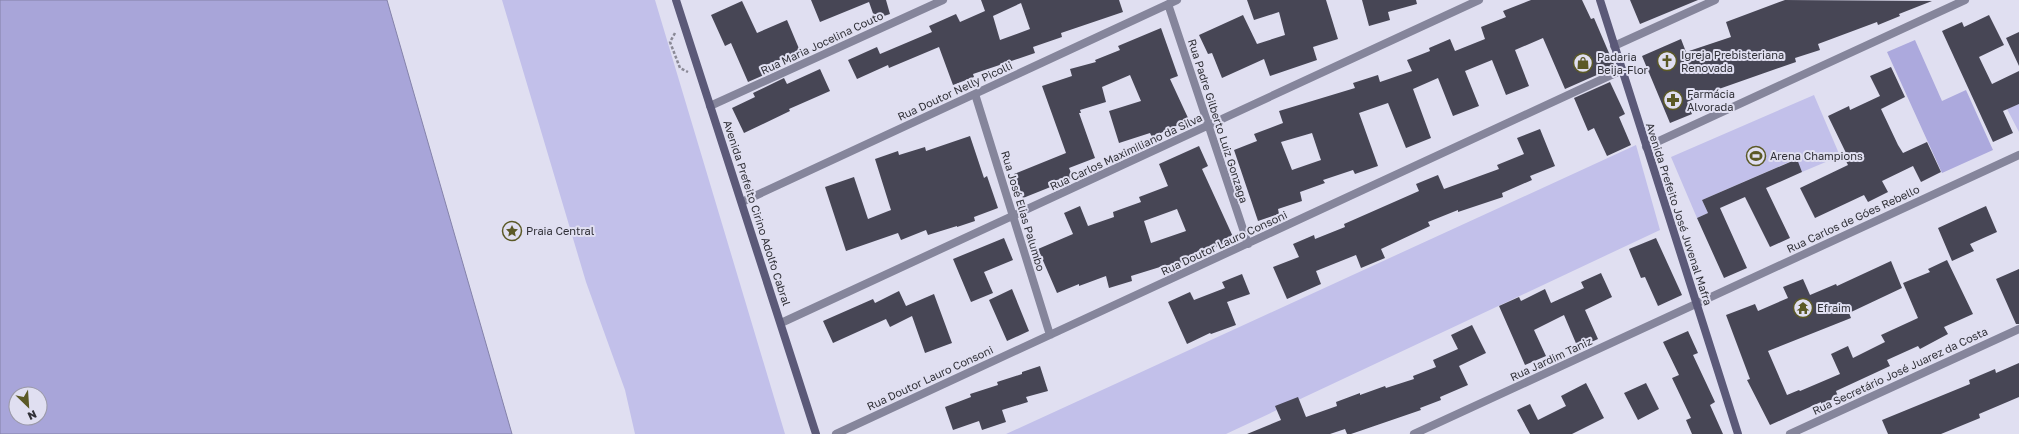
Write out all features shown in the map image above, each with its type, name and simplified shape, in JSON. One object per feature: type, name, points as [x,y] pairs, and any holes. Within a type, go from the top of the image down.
[{"type":"main road","name":"Avenida Prefeito Cirino Adolfo Cabral","points":[[676,0],[816,434]]},
{"type":"main road","name":"Avenida Prefeito José Juvenal Mafra","points":[[1600,0],[1738,434]]},
{"type":"street","name":"Rua Maria Jocelina Couto","points":[[710,106],[943,0]]},
{"type":"street","name":"Rua Doutor Nelly Picolli","points":[[742,202],[1177,0]]},
{"type":"street","name":"Rua Carlos Maximiliano da Silva","points":[[781,323],[1479,0]]},
{"type":"street","points":[[1614,46],[1715,0]]},
{"type":"street","points":[[1646,147],[1965,0]]},
{"type":"street","name":"Rua Padre Gilberto Luiz Gonzaga","points":[[1168,4],[1248,244]]},
{"type":"street","name":"Rua Doutor Lauro Consoni","points":[[836,434],[1622,70]]},
{"type":"street","name":"Rua José Elias Palumbo","points":[[975,94],[1050,335]]},
{"type":"street","name":"Rua Carlos de Góes Rebello","points":[[1696,304],[2019,155]]},
{"type":"street","name":"Rua Jardim Taniz","points":[[1414,434],[1696,304]]},
{"type":"street","name":"Rua Secretário José Juarez da Costa","points":[[1790,434],[2019,329]]},
{"type":"shaded area","points":[[0,0],[387,0],[512,434],[0,434]]},
{"type":"shaded area","points":[[502,0],[655,0],[785,434],[635,434],[625,390],[586,282]]},
{"type":"shaded area","points":[[1915,40],[1942,101],[1966,90],[1993,150],[1942,173],[1887,52]]},
{"type":"shaded area","name":"Arena Champions","points":[[1814,95],[1840,156],[1802,172],[1796,159],[1702,200],[1708,213],[1697,218],[1671,157]]},
{"type":"shaded area","points":[[2019,104],[2019,132],[2007,109]]},
{"type":"shaded area","points":[[1636,145],[1660,230],[1226,434],[1006,434]]},
{"type":"building","points":[[811,0],[886,0],[890,14],[875,19],[869,2],[820,22]]},
{"type":"building","points":[[981,0],[1119,0],[1123,12],[1061,33],[1062,37],[1033,47],[1035,53],[973,74],[974,77],[953,85],[939,47],[889,68],[888,65],[857,79],[848,60],[877,47],[880,54],[932,32],[929,26],[956,14],[960,22],[985,11]],"holes":[[[1021,3],[1030,29],[1000,40],[993,16]]]},
{"type":"building","points":[[1247,0],[1326,0],[1338,39],[1313,47],[1317,60],[1270,76],[1264,59],[1222,78],[1212,53],[1208,54],[1199,35],[1243,15],[1257,44],[1285,35],[1279,12],[1254,20]]},
{"type":"building","points":[[1362,0],[1416,0],[1417,4],[1388,12],[1390,20],[1369,26]]},
{"type":"building","points":[[1531,0],[1582,0],[1591,19],[1594,18],[1615,67],[1565,89],[1543,38],[1515,50],[1529,86],[1506,95],[1492,60],[1465,71],[1479,106],[1453,116],[1438,78],[1413,89],[1431,138],[1406,148],[1388,103],[1359,113],[1378,166],[1355,174],[1353,170],[1323,180],[1325,183],[1300,192],[1302,201],[1278,209],[1279,214],[1258,221],[1234,150],[1257,141],[1254,134],[1283,123],[1279,111],[1355,88],[1353,83],[1378,75],[1380,82],[1412,71],[1407,60],[1430,51],[1429,48],[1450,39],[1455,51],[1485,39],[1481,27],[1506,17],[1503,11]],"holes":[[[1312,133],[1321,160],[1292,170],[1281,142]]]},
{"type":"building","points":[[1630,0],[1698,0],[1640,24]]},
{"type":"building","points":[[1785,0],[1932,1],[1899,14],[1900,16],[1878,25],[1877,22],[1818,44],[1820,50],[1795,58],[1796,62],[1716,90],[1687,102],[1692,114],[1670,123],[1642,56],[1681,39],[1686,52],[1731,37],[1726,22]]},
{"type":"building","points":[[742,1],[757,33],[787,20],[800,51],[777,61],[780,68],[748,82],[731,43],[725,46],[711,15]]},
{"type":"building","points":[[1989,15],[2004,45],[1979,57],[1992,84],[2019,71],[2019,104],[2003,111],[2013,133],[1993,142],[1942,31],[1962,22],[1964,27]]},
{"type":"building","points":[[1161,28],[1178,76],[1170,79],[1189,120],[1152,137],[1150,133],[1119,143],[1109,111],[1141,101],[1130,75],[1102,87],[1106,102],[1080,110],[1081,113],[1079,113],[1095,158],[1069,168],[1073,178],[1023,198],[1014,174],[1066,153],[1042,86],[1072,76],[1070,69],[1096,62],[1095,60],[1120,50],[1118,46]]},
{"type":"building","points":[[2019,32],[2019,66],[2006,38]]},
{"type":"building","points":[[1891,67],[1905,97],[1881,109],[1898,145],[1903,153],[1927,142],[1941,172],[1921,182],[1913,166],[1882,181],[1888,192],[1868,202],[1864,195],[1815,218],[1800,188],[1848,165],[1844,157],[1847,155],[1828,116],[1849,106],[1850,110],[1880,96],[1870,76]]},
{"type":"building","points":[[820,69],[830,91],[789,109],[790,111],[744,133],[732,108],[755,97],[753,93],[784,78],[787,84]]},
{"type":"building","points":[[1610,82],[1625,114],[1619,117],[1631,145],[1607,156],[1594,128],[1588,131],[1574,98]]},
{"type":"building","points":[[1540,129],[1555,166],[1530,176],[1532,180],[1502,193],[1503,197],[1458,212],[1458,210],[1428,222],[1430,226],[1381,249],[1385,258],[1361,268],[1356,255],[1316,271],[1321,284],[1287,299],[1273,267],[1299,257],[1293,244],[1314,235],[1315,239],[1345,227],[1344,224],[1419,191],[1416,184],[1438,175],[1444,189],[1499,169],[1497,165],[1524,154],[1517,138]]},
{"type":"building","points":[[970,136],[984,178],[987,176],[998,208],[974,217],[975,221],[957,227],[928,235],[926,230],[901,240],[898,233],[846,251],[825,187],[854,177],[868,219],[891,210],[875,159],[898,151],[899,155],[925,147],[926,151]]},
{"type":"building","points":[[1199,146],[1208,166],[1202,169],[1234,239],[1186,261],[1161,270],[1160,267],[1131,276],[1132,281],[1109,288],[1106,276],[1079,286],[1079,284],[1057,293],[1038,249],[1073,234],[1064,213],[1080,206],[1088,226],[1114,217],[1113,212],[1141,202],[1139,197],[1168,186],[1159,164]],"holes":[[[1177,209],[1186,231],[1151,243],[1144,221]]]},
{"type":"building","points":[[1797,159],[1802,172],[1766,188],[1790,238],[1770,247],[1745,197],[1720,208],[1747,268],[1724,278],[1697,218],[1708,213],[1702,200]]},
{"type":"building","points":[[1986,206],[1997,232],[1970,244],[1974,251],[1952,261],[1938,228]]},
{"type":"building","points":[[1004,238],[1013,260],[984,272],[993,293],[971,302],[953,259]]},
{"type":"building","points":[[1656,238],[1682,295],[1658,306],[1645,277],[1641,278],[1629,249]]},
{"type":"building","points":[[1947,260],[1973,314],[1944,327],[1948,334],[1920,349],[1918,346],[1887,360],[1890,366],[1836,391],[1838,397],[1821,404],[1821,402],[1770,425],[1747,380],[1750,379],[1726,315],[1755,304],[1758,311],[1788,298],[1783,287],[1803,279],[1810,295],[1836,284],[1837,286],[1891,261],[1902,288],[1849,313],[1851,318],[1768,351],[1787,395],[1840,374],[1831,354],[1848,346],[1853,358],[1885,342],[1881,335],[1918,318],[1903,283],[1930,272],[1928,269]]},
{"type":"building","points":[[2019,269],[2019,324],[2016,324],[1996,279]]},
{"type":"building","points":[[1601,273],[1612,297],[1585,310],[1598,339],[1578,348],[1564,315],[1534,330],[1546,356],[1525,365],[1499,306],[1519,297],[1521,301],[1545,289],[1551,303],[1584,288],[1581,282]]},
{"type":"building","points":[[1242,274],[1250,294],[1227,302],[1236,325],[1211,334],[1210,333],[1187,344],[1168,302],[1190,292],[1194,300],[1225,288],[1222,282]]},
{"type":"building","points":[[1012,289],[1029,331],[1007,341],[989,300]]},
{"type":"building","points":[[899,291],[906,306],[934,294],[952,343],[925,353],[912,316],[890,327],[886,319],[833,343],[823,321],[873,299],[875,303]]},
{"type":"building","points":[[1472,325],[1486,353],[1459,366],[1468,385],[1440,397],[1441,400],[1420,408],[1421,410],[1351,434],[1347,434],[1345,429],[1330,434],[1247,434],[1281,420],[1275,406],[1298,397],[1306,417],[1337,406],[1336,402],[1360,393],[1360,395],[1385,386],[1386,388],[1414,379],[1413,376],[1436,367],[1433,360],[1458,349],[1451,335]]},
{"type":"building","points":[[1688,331],[1698,353],[1693,355],[1715,402],[1710,405],[1723,434],[1692,434],[1686,420],[1691,418],[1672,378],[1679,375],[1663,342]]},
{"type":"building","points":[[2019,363],[2019,397],[1979,414],[1980,418],[1941,434],[1888,434],[1882,420],[1970,384],[1969,380],[1995,369],[1996,373]]},
{"type":"building","points":[[1040,366],[1048,391],[1026,397],[1028,402],[1002,410],[1006,422],[982,430],[979,421],[953,430],[945,407],[971,397],[970,394],[998,385],[997,382],[1022,374],[1022,372]]},
{"type":"building","points":[[1586,383],[1604,418],[1572,434],[1530,434],[1517,410],[1530,404],[1538,420],[1566,406],[1561,396]]},
{"type":"building","points":[[1646,383],[1659,409],[1638,420],[1624,393]]},
{"type":"place","name":"Igreja Prebisteriana Renovada","points":[[1667,61]]},
{"type":"place","name":"Padaria Beija-Flor","points":[[1583,63]]},
{"type":"place","name":"Farmácia Alvorada","points":[[1673,100]]},
{"type":"place","name":"Arena Champions","points":[[1756,156]]},
{"type":"place","name":"Praia Central","points":[[512,231]]},
{"type":"place","name":"Efraim","points":[[1803,308]]}]
